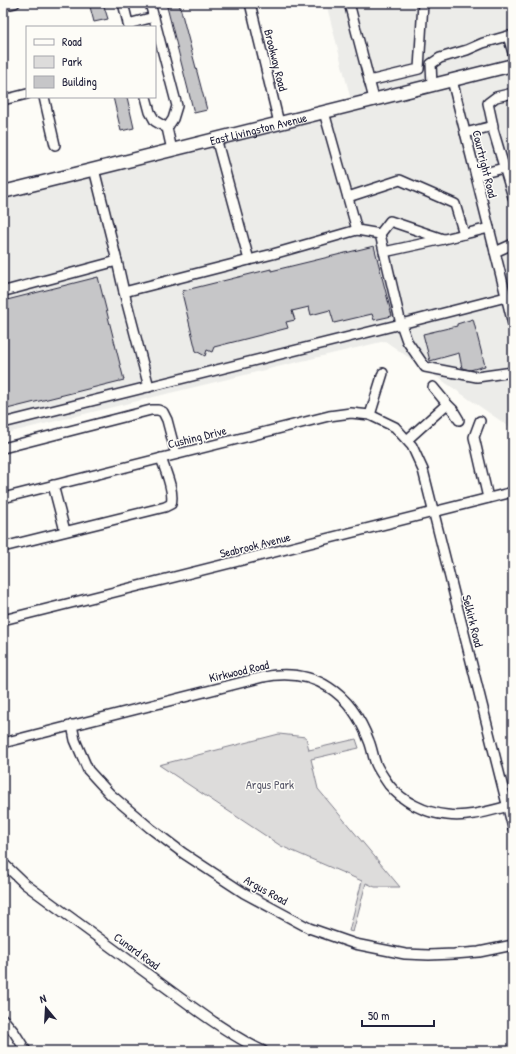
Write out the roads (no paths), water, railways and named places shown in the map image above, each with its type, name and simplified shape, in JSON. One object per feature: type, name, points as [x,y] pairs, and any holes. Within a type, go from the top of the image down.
[{"type":"main road","name":"East Livingston Avenue","points":[[3,192],[513,65]]},
{"type":"street","points":[[3,6],[15,3]]},
{"type":"street","points":[[122,3],[128,25],[154,17]]},
{"type":"street","points":[[150,3],[177,106],[173,119],[167,128],[172,150]]},
{"type":"street","name":"Brookway Road","points":[[250,3],[279,123]]},
{"type":"street","points":[[348,3],[374,99]]},
{"type":"street","points":[[369,81],[419,69],[423,3]]},
{"type":"street","points":[[432,85],[431,64],[440,58],[467,50],[482,43],[508,36],[513,53]]},
{"type":"street","name":"Courtright Road","points":[[452,80],[513,323]]},
{"type":"street","points":[[513,93],[496,97],[488,103],[492,126],[513,197]]},
{"type":"street","points":[[3,100],[26,94]]},
{"type":"street","points":[[44,98],[55,145]]},
{"type":"street","points":[[146,98],[150,112],[155,122],[167,128]]},
{"type":"street","points":[[324,112],[358,230]]},
{"type":"street","points":[[465,133],[492,126]]},
{"type":"street","points":[[216,138],[249,260]]},
{"type":"street","points":[[476,175],[504,168]]},
{"type":"street","points":[[94,169],[149,387]]},
{"type":"street","points":[[348,197],[400,180],[455,204],[464,234]]},
{"type":"street","points":[[380,234],[390,221],[444,239]]},
{"type":"street","points":[[384,252],[489,228]]},
{"type":"street","points":[[124,292],[273,254],[358,230],[380,234]]},
{"type":"street","points":[[380,234],[401,324],[407,341],[425,367],[477,377],[513,372]]},
{"type":"street","points":[[495,252],[513,244]]},
{"type":"street","points":[[5,291],[117,261]]},
{"type":"street","points":[[3,423],[506,297]]},
{"type":"street","points":[[370,415],[383,373]]},
{"type":"street","points":[[434,387],[460,420]]},
{"type":"street","points":[[407,440],[447,404]]},
{"type":"street","points":[[3,448],[152,410],[158,410],[163,412],[167,420],[176,454]]},
{"type":"street","name":"Cushing Drive","points":[[3,498],[329,416],[351,413],[370,415],[395,427]]},
{"type":"street","points":[[480,421],[474,437],[488,498]]},
{"type":"street","name":"Selkirk Road","points":[[395,427],[412,446],[423,470],[510,806],[513,828]]},
{"type":"street","points":[[3,547],[166,507],[171,504],[173,498],[161,458]]},
{"type":"street","points":[[53,485],[65,531]]},
{"type":"street","name":"Seabrook Avenue","points":[[3,620],[513,492]]},
{"type":"street","name":"Kirkwood Road","points":[[3,742],[72,726],[263,677],[274,675],[297,676],[318,681],[329,686],[347,702],[359,719],[369,741],[377,765],[389,785],[406,800],[426,811],[448,816],[471,815],[510,806]]},
{"type":"street","name":"Argus Road","points":[[72,726],[75,740],[88,770],[110,794],[150,828],[190,857],[244,893],[309,928],[355,944],[405,954],[429,955],[479,952],[513,945]]},
{"type":"street","name":"Cunard Road","points":[[3,863],[25,884],[194,1008],[222,1028],[263,1051]]},
{"type":"street","points":[[3,1019],[14,1032],[26,1051]]},
{"type":"park label","name":"Argus Park","points":[[270,784]]}]
